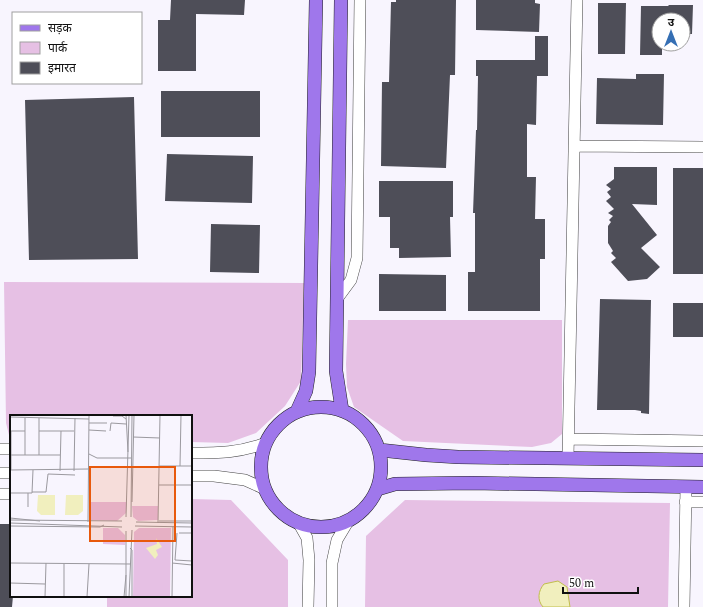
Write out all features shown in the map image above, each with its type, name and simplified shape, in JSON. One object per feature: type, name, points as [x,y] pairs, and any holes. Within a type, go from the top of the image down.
[{"type":"main road","points":[[297,411],[306,391],[309,372],[316,0]]},
{"type":"main road","points":[[341,0],[336,371],[342,410]]},
{"type":"main road","points":[[320,406],[342,410],[366,425],[380,450],[382,470],[378,489],[366,507],[349,520],[324,527],[298,522],[284,514],[273,503],[265,489],[261,466],[266,443],[278,424],[297,411],[320,406]]},
{"type":"main road","points":[[380,450],[458,457],[703,460]]},
{"type":"main road","points":[[378,489],[395,484],[703,487]]},
{"type":"street","points":[[337,298],[351,280],[357,258],[360,0]]},
{"type":"street","points":[[568,458],[577,0]]},
{"type":"street","points":[[574,146],[703,147]]},
{"type":"street","points":[[569,439],[703,441]]},
{"type":"street","points":[[192,453],[222,453],[248,450],[266,443]]},
{"type":"street","points":[[192,476],[214,476],[245,480],[265,489]]},
{"type":"street","points":[[684,607],[686,487]]},
{"type":"street","points":[[685,502],[703,502]]},
{"type":"street","points":[[332,607],[332,563],[337,540],[349,520]]},
{"type":"street","points":[[298,522],[306,538],[309,560],[308,607]]},
{"type":"green space","points":[[4,282],[304,283],[301,381],[285,406],[256,433],[228,443],[192,442],[192,415],[10,415],[10,435],[6,423]]},
{"type":"green space","points":[[348,320],[562,320],[562,434],[551,443],[532,447],[403,441],[354,407],[347,387],[346,364]]},
{"type":"green space","points":[[192,499],[231,500],[288,560],[288,607],[107,607],[107,597],[192,597]]},
{"type":"green space","points":[[405,500],[670,503],[668,607],[365,607],[366,536]]},
{"type":"shaded area","points":[[558,581],[567,587],[570,607],[543,607],[539,598],[539,593],[542,587],[544,584]]},
{"type":"building","points":[[171,0],[245,0],[244,15],[196,14],[196,71],[158,71],[158,20],[170,20]]},
{"type":"building","points":[[396,0],[456,0],[455,75],[450,75],[446,168],[381,166],[382,82],[389,82],[391,2],[396,2]]},
{"type":"building","points":[[476,0],[535,0],[535,3],[540,4],[539,32],[476,30]]},
{"type":"building","points":[[598,3],[626,3],[625,54],[598,54]]},
{"type":"building","points":[[693,5],[692,34],[691,12],[651,12],[651,52],[662,52],[662,55],[640,55],[641,6]]},
{"type":"building","points":[[535,36],[548,36],[548,76],[537,76],[536,125],[527,124],[527,177],[536,177],[535,219],[545,219],[545,259],[540,259],[540,311],[468,311],[468,272],[475,272],[475,213],[473,213],[477,130],[478,76],[476,76],[476,60],[535,60]]},
{"type":"building","points":[[636,74],[664,74],[663,125],[596,124],[597,78],[636,79]]},
{"type":"building","points":[[161,91],[260,91],[260,137],[161,137]]},
{"type":"building","points":[[134,97],[138,259],[29,260],[25,100]]},
{"type":"building","points":[[167,154],[253,156],[252,203],[165,201]]},
{"type":"building","points":[[614,167],[657,167],[657,205],[632,204],[657,235],[641,248],[660,267],[647,279],[628,281],[611,262],[616,258],[611,253],[613,251],[608,243],[608,226],[611,222],[609,220],[613,216],[608,213],[614,209],[606,201],[611,197],[607,192],[611,189],[606,185],[614,179]]},
{"type":"building","points":[[673,168],[703,168],[703,274],[673,274]]},
{"type":"building","points":[[379,181],[453,181],[453,217],[450,217],[451,257],[399,258],[399,248],[390,248],[390,217],[379,217]]},
{"type":"building","points":[[211,224],[260,225],[259,273],[210,272]]},
{"type":"building","points":[[379,274],[446,275],[446,311],[379,311]]},
{"type":"building","points":[[600,299],[651,300],[649,414],[641,413],[641,411],[635,410],[597,410]]},
{"type":"building","points":[[673,303],[703,303],[703,337],[673,337]]},
{"type":"building","points":[[0,524],[10,524],[10,597],[13,597],[12,607],[0,607]]}]
